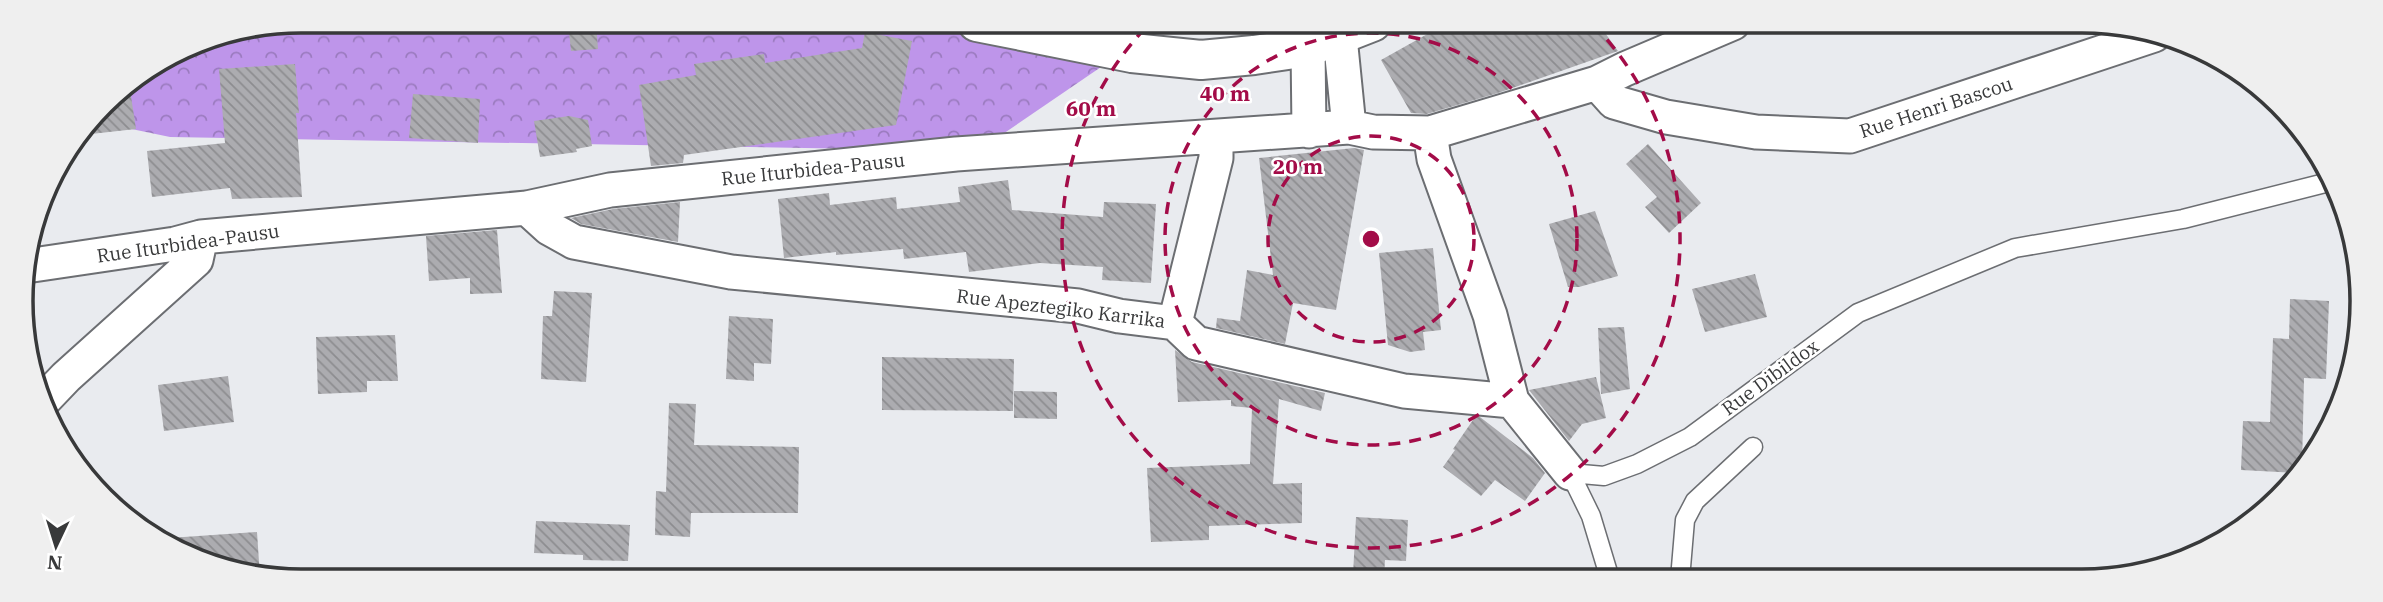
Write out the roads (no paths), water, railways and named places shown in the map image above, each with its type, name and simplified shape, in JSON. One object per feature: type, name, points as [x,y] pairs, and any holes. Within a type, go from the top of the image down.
[{"type":"main road","points":[[1032,33],[1132,53],[1201,60],[1254,55],[1340,35]]},
{"type":"street","name":"Rue Iturbidea-Pausu","points":[[36,264],[175,244],[201,237],[527,208],[610,190],[928,157],[1349,127],[1432,146],[1597,83],[1710,33]]},
{"type":"street","points":[[1340,35],[1349,127]]},
{"type":"street","points":[[1309,131],[1340,35]]},
{"type":"street","name":"Rue Henri Bascou","points":[[1597,83],[1614,102],[1666,117],[1756,132],[1850,135],[2140,39]]},
{"type":"street","points":[[1175,323],[1216,158],[1216,138]]},
{"type":"street","points":[[1432,146],[1490,316],[1512,401],[1570,473]]},
{"type":"street","name":"Rue Apeztegiko Karrika","points":[[527,208],[549,228],[574,242],[731,272],[1078,306],[1119,316],[1175,323],[1196,343],[1404,391],[1512,401]]},
{"type":"street","points":[[50,394],[196,260],[201,237]]},
{"type":"lane","name":"Rue Dibildox","points":[[1570,473],[1604,476],[1637,464],[1690,436],[1858,313],[2015,248],[2183,219],[2322,184]]},
{"type":"lane","points":[[1682,569],[1685,520],[1696,501],[1753,447]]},
{"type":"lane","points":[[1570,473],[1591,516],[1607,569]]}]
